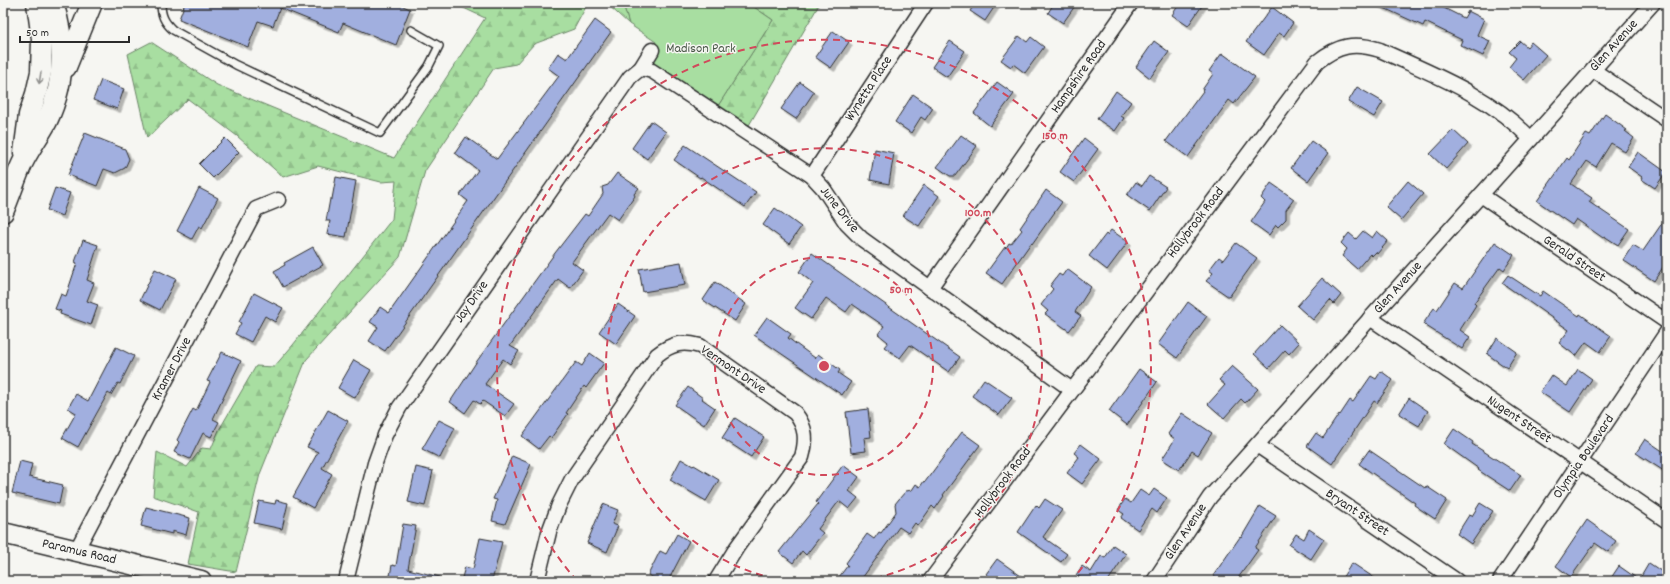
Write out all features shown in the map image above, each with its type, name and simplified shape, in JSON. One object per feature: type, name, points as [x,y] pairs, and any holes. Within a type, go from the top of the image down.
[{"type":"main road","points":[[22,164],[29,115],[41,72],[42,39],[37,3]]},
{"type":"main road","points":[[3,212],[7,191],[47,121],[60,82],[92,3]]},
{"type":"main road","points":[[42,39],[57,6]]},
{"type":"main road","points":[[57,6],[62,48],[60,82]]},
{"type":"main road","name":"Paramus Road","points":[[3,533],[201,581]]},
{"type":"street","name":"Wynetta Place","points":[[812,176],[926,3]]},
{"type":"street","name":"Hampshire Road","points":[[930,288],[1131,3]]},
{"type":"street","name":"Glen Avenue","points":[[1154,581],[1210,497],[1653,3]]},
{"type":"street","name":"Hollybrook Road","points":[[930,581],[1317,62],[1329,52],[1341,47],[1353,45],[1366,46],[1380,50],[1472,93],[1496,108],[1532,139]]},
{"type":"street","name":"Jay Drive","points":[[346,581],[375,463],[385,434],[399,408],[630,77],[641,68],[652,50]]},
{"type":"street","name":"June Drive","points":[[641,68],[652,71],[812,176],[823,188],[847,224],[862,239],[1072,390]]},
{"type":"street","points":[[1593,70],[1667,120]]},
{"type":"street","name":"Gerald Street","points":[[1481,195],[1667,322]]},
{"type":"street","name":"Kramer Drive","points":[[76,551],[256,209],[278,200]]},
{"type":"street","name":"Nugent Street","points":[[1370,318],[1667,521]]},
{"type":"street","name":"Olympia Boulevard","points":[[1500,581],[1667,332]]},
{"type":"street","name":"Vermont Drive","points":[[537,581],[549,532],[559,505],[572,479],[658,355],[666,348],[677,343],[689,343],[700,346],[795,413],[802,422],[806,435],[806,445],[802,457],[737,547],[716,581]]},
{"type":"street","name":"Bryant Street","points":[[1257,445],[1457,581]]},
{"type":"lane","points":[[161,3],[162,16],[165,22],[173,30],[236,65],[380,133],[429,66],[439,46],[411,30]]},
{"type":"green space","points":[[453,3],[588,3],[574,29],[534,44],[516,64],[494,68],[425,171],[400,257],[306,360],[260,474],[236,572],[188,564],[199,512],[153,496],[157,452],[187,467],[202,448],[211,449],[219,430],[256,366],[274,367],[392,219],[396,181],[381,182],[318,166],[283,177],[237,136],[188,99],[147,138],[128,54],[151,42],[217,85],[394,158],[485,18]]},
{"type":"green space","points":[[606,3],[623,3],[629,24]]},
{"type":"green space","name":"Madison Park","points":[[623,3],[748,3],[773,20],[714,112],[641,68],[656,42],[629,24]]},
{"type":"green space","points":[[748,3],[820,3],[745,132],[714,112],[773,20]]},
{"type":"building","points":[[185,3],[396,3],[410,9],[396,45],[343,23],[339,32],[280,8],[273,26],[258,21],[248,47],[179,19]]},
{"type":"building","points":[[975,3],[997,3],[985,21],[970,11]]},
{"type":"building","points":[[1054,3],[1077,3],[1063,23],[1048,13]]},
{"type":"building","points":[[1180,3],[1204,3],[1188,26],[1172,15]]},
{"type":"building","points":[[1373,3],[1434,3],[1464,18],[1468,11],[1484,19],[1477,35],[1490,41],[1483,56],[1460,45],[1462,40],[1425,22],[1423,26]]},
{"type":"building","points":[[1272,7],[1293,23],[1284,36],[1279,33],[1264,55],[1246,42]]},
{"type":"building","points":[[595,20],[611,32],[385,351],[369,341],[378,327],[370,322],[380,307],[389,313],[468,201],[460,195],[478,170],[455,153],[466,137],[497,159],[559,76],[548,68],[558,53],[567,59]]},
{"type":"building","points":[[833,31],[849,42],[831,68],[815,57]]},
{"type":"building","points":[[1019,36],[1027,42],[1031,37],[1044,47],[1025,73],[1013,64],[1011,67],[1001,60]]},
{"type":"building","points":[[950,41],[965,51],[947,77],[932,67]]},
{"type":"building","points":[[1154,41],[1169,52],[1150,78],[1136,67]]},
{"type":"building","points":[[1520,41],[1527,47],[1531,42],[1546,55],[1524,80],[1509,67],[1516,58],[1509,52]]},
{"type":"building","points":[[1222,53],[1255,77],[1234,104],[1229,100],[1188,157],[1166,141],[1203,91],[1202,90],[1213,74],[1209,71]]},
{"type":"building","points":[[101,80],[124,89],[117,109],[93,100]]},
{"type":"building","points":[[800,82],[814,92],[796,119],[781,109]]},
{"type":"building","points":[[997,82],[1014,94],[990,126],[974,113]]},
{"type":"building","points":[[1357,87],[1383,102],[1374,117],[1348,102]]},
{"type":"building","points":[[1116,91],[1131,102],[1121,116],[1124,118],[1115,131],[1097,119]]},
{"type":"building","points":[[913,94],[933,108],[925,120],[921,117],[911,133],[895,122]]},
{"type":"building","points":[[1605,114],[1627,130],[1625,131],[1634,138],[1625,152],[1611,143],[1596,167],[1587,161],[1571,184],[1592,198],[1589,202],[1629,229],[1618,245],[1604,236],[1603,238],[1576,219],[1572,225],[1537,201],[1567,158],[1569,160],[1586,134],[1590,136]]},
{"type":"building","points":[[651,121],[666,132],[647,159],[632,148]]},
{"type":"building","points":[[1453,130],[1468,144],[1446,169],[1430,154]]},
{"type":"building","points":[[85,133],[125,149],[129,159],[125,168],[115,173],[104,169],[97,186],[68,175]]},
{"type":"building","points":[[961,135],[977,146],[955,176],[950,176],[937,167]]},
{"type":"building","points":[[225,138],[239,152],[213,178],[199,164]]},
{"type":"building","points":[[1084,138],[1098,149],[1074,182],[1060,172]]},
{"type":"building","points":[[1311,141],[1328,153],[1308,181],[1291,168]]},
{"type":"building","points":[[685,145],[756,192],[745,207],[674,160]]},
{"type":"building","points":[[875,149],[894,153],[889,184],[870,180]]},
{"type":"building","points":[[1638,152],[1666,172],[1655,188],[1641,179],[1642,177],[1628,167]]},
{"type":"building","points":[[617,173],[639,188],[634,194],[635,196],[618,220],[608,213],[572,262],[583,270],[570,288],[558,279],[510,346],[519,351],[510,364],[503,359],[485,384],[514,404],[505,416],[483,401],[480,404],[474,400],[465,413],[450,402],[477,361],[555,253],[585,214],[588,216],[603,194],[602,187],[608,185]]},
{"type":"building","points":[[1149,176],[1166,187],[1150,211],[1127,195],[1136,182],[1142,186]]},
{"type":"building","points":[[336,177],[356,181],[346,237],[327,234],[330,221],[326,221]]},
{"type":"building","points":[[1408,181],[1423,194],[1401,220],[1386,207]]},
{"type":"building","points":[[1271,183],[1294,199],[1286,210],[1286,219],[1278,227],[1276,225],[1269,235],[1251,222],[1265,202],[1261,198]]},
{"type":"building","points":[[924,185],[939,196],[919,226],[903,216]]},
{"type":"building","points":[[55,188],[70,193],[62,216],[47,210]]},
{"type":"building","points":[[199,188],[218,198],[202,228],[199,226],[192,239],[177,231]]},
{"type":"building","points":[[1046,190],[1062,202],[1002,284],[986,273],[1005,247],[1006,248],[1009,243],[1011,244],[1022,230],[1020,228]]},
{"type":"building","points":[[775,208],[801,227],[789,244],[763,225]]},
{"type":"building","points":[[1667,216],[1667,261],[1654,281],[1623,260],[1633,245],[1643,251]]},
{"type":"building","points":[[1111,230],[1128,242],[1107,270],[1089,256],[1106,234],[1107,235]]},
{"type":"building","points":[[1363,231],[1372,238],[1377,231],[1388,241],[1377,254],[1376,252],[1372,256],[1370,254],[1357,269],[1342,256],[1347,249],[1341,243],[1349,233],[1356,239]]},
{"type":"building","points":[[83,240],[98,245],[87,280],[94,283],[87,301],[98,305],[91,325],[60,314],[61,311],[55,309],[61,294],[66,296],[77,263],[75,262]]},
{"type":"building","points":[[1495,242],[1514,255],[1504,270],[1500,267],[1474,303],[1476,305],[1460,330],[1470,337],[1462,349],[1423,324],[1434,308],[1437,310],[1455,283],[1463,288]]},
{"type":"building","points":[[1236,243],[1257,258],[1229,297],[1206,281],[1213,273],[1209,270],[1219,257],[1223,260]]},
{"type":"building","points":[[313,247],[323,265],[283,287],[274,271],[285,265],[284,263]]},
{"type":"building","points":[[812,253],[960,357],[949,372],[910,345],[900,358],[884,347],[888,342],[878,334],[884,326],[852,304],[846,312],[826,298],[811,319],[795,308],[813,283],[799,272]]},
{"type":"building","points":[[681,262],[685,285],[643,292],[639,269]]},
{"type":"building","points":[[155,269],[176,279],[160,310],[140,300]]},
{"type":"building","points":[[1067,269],[1091,287],[1075,312],[1081,316],[1069,331],[1045,314],[1048,311],[1041,305],[1053,289],[1050,286],[1059,274],[1062,276]]},
{"type":"building","points":[[1508,275],[1540,296],[1543,291],[1579,316],[1580,314],[1611,336],[1600,352],[1586,342],[1576,356],[1559,343],[1569,330],[1502,283]]},
{"type":"building","points":[[1322,278],[1341,295],[1334,304],[1330,300],[1313,320],[1297,306]]},
{"type":"building","points":[[715,282],[746,304],[735,321],[703,300]]},
{"type":"building","points":[[254,293],[283,308],[275,322],[265,316],[251,342],[235,334],[241,323],[239,322]]},
{"type":"building","points":[[1188,302],[1207,316],[1177,358],[1158,344]]},
{"type":"building","points":[[618,304],[635,316],[616,344],[599,332]]},
{"type":"building","points":[[767,317],[791,334],[788,338],[815,358],[818,354],[840,370],[838,373],[851,382],[842,395],[754,335]]},
{"type":"building","points":[[1280,325],[1299,343],[1289,354],[1285,350],[1269,368],[1254,354]]},
{"type":"building","points":[[1497,338],[1517,352],[1507,368],[1487,354]]},
{"type":"building","points":[[116,347],[134,356],[120,384],[118,383],[111,395],[108,393],[78,447],[62,438],[76,413],[68,408],[76,394],[88,401]]},
{"type":"building","points":[[222,352],[241,361],[213,419],[219,422],[211,437],[203,433],[190,459],[174,452],[179,442],[177,440],[193,409],[196,411],[210,382],[207,381]]},
{"type":"building","points":[[590,353],[604,363],[586,388],[584,386],[566,413],[568,414],[551,438],[549,436],[539,449],[522,436],[576,362],[582,366]]},
{"type":"building","points":[[354,360],[371,370],[355,398],[338,388]]},
{"type":"building","points":[[1232,366],[1258,389],[1245,403],[1241,399],[1224,418],[1208,404],[1225,385],[1219,380]]},
{"type":"building","points":[[1139,369],[1157,382],[1127,425],[1109,411]]},
{"type":"building","points":[[1578,369],[1592,379],[1570,412],[1540,392],[1551,375],[1567,386]]},
{"type":"building","points":[[1381,371],[1393,380],[1377,403],[1374,401],[1332,464],[1307,446],[1316,433],[1323,438],[1350,400],[1353,402],[1371,376],[1376,379]]},
{"type":"building","points":[[984,379],[1012,398],[999,415],[972,396]]},
{"type":"building","points":[[688,387],[715,408],[704,425],[675,405]]},
{"type":"building","points":[[1409,398],[1428,411],[1419,426],[1399,414]]},
{"type":"building","points":[[868,409],[871,437],[864,438],[866,451],[851,453],[846,412]]},
{"type":"building","points":[[328,410],[348,421],[322,468],[332,474],[313,508],[293,497],[318,452],[307,447]]},
{"type":"building","points":[[1182,413],[1212,433],[1198,455],[1192,451],[1179,470],[1162,459],[1175,439],[1168,434]]},
{"type":"building","points":[[735,418],[764,437],[751,457],[722,438]]},
{"type":"building","points":[[439,420],[455,428],[440,458],[422,449]]},
{"type":"building","points":[[1454,429],[1473,442],[1472,444],[1521,475],[1510,491],[1478,470],[1479,469],[1444,444]]},
{"type":"building","points":[[962,432],[980,445],[943,495],[944,496],[935,509],[932,506],[918,526],[915,523],[908,533],[899,527],[860,581],[836,581],[848,565],[846,563],[867,534],[874,539],[879,532],[881,533],[896,512],[895,504],[899,499],[906,491],[912,490],[916,484],[920,487],[924,481],[925,482]]},
{"type":"building","points":[[1645,439],[1667,454],[1667,473],[1636,453]]},
{"type":"building","points":[[1081,444],[1101,459],[1082,484],[1067,473],[1079,457],[1074,453]]},
{"type":"building","points":[[1369,450],[1425,488],[1426,486],[1447,500],[1435,519],[1414,505],[1415,503],[1359,464]]},
{"type":"building","points":[[512,456],[531,464],[505,524],[492,521],[497,500],[493,499]]},
{"type":"building","points":[[681,459],[719,480],[706,501],[670,480]]},
{"type":"building","points":[[20,461],[32,464],[29,477],[63,485],[59,504],[12,493]]},
{"type":"building","points":[[843,465],[859,477],[849,491],[858,498],[849,509],[839,501],[818,529],[823,533],[806,555],[802,551],[793,563],[779,552],[818,504],[816,502]]},
{"type":"building","points":[[416,467],[433,471],[425,506],[408,502]]},
{"type":"building","points":[[1154,489],[1167,498],[1157,513],[1152,509],[1138,530],[1121,518],[1124,514],[1118,510],[1125,499],[1131,503],[1140,490],[1149,496]]},
{"type":"building","points":[[1045,499],[1062,510],[1043,537],[1067,554],[1061,562],[1018,532],[1036,505],[1039,508]]},
{"type":"building","points":[[276,500],[288,503],[282,529],[254,523],[259,501],[275,504]]},
{"type":"building","points":[[1480,503],[1493,511],[1471,544],[1457,534],[1469,515],[1472,516]]},
{"type":"building","points":[[603,504],[618,510],[612,524],[618,526],[607,552],[587,543]]},
{"type":"building","points":[[1260,506],[1276,516],[1255,548],[1258,550],[1236,581],[1220,581],[1213,576],[1240,537],[1241,538]]},
{"type":"building","points":[[146,507],[190,518],[186,535],[172,531],[172,534],[141,526]]},
{"type":"building","points":[[1587,520],[1616,541],[1608,552],[1595,543],[1571,577],[1556,566]]},
{"type":"building","points":[[403,524],[416,526],[408,569],[440,577],[439,581],[389,581],[392,565],[396,566]]},
{"type":"building","points":[[1309,529],[1324,539],[1311,559],[1289,545],[1296,534],[1304,539]]},
{"type":"building","points":[[677,534],[689,541],[668,581],[659,581],[648,575],[660,551],[666,554]]},
{"type":"building","points":[[480,538],[502,542],[492,581],[461,581],[465,567],[473,569]]},
{"type":"building","points":[[1113,545],[1126,554],[1108,581],[1085,581],[1076,575],[1082,566],[1091,572],[1101,556],[1105,558]]},
{"type":"building","points":[[997,559],[1028,581],[996,581],[986,574]]},
{"type":"building","points":[[1352,563],[1379,581],[1340,581]]},
{"type":"building","points":[[1649,563],[1667,575],[1667,581],[1609,581],[1619,566],[1639,580]]}]
